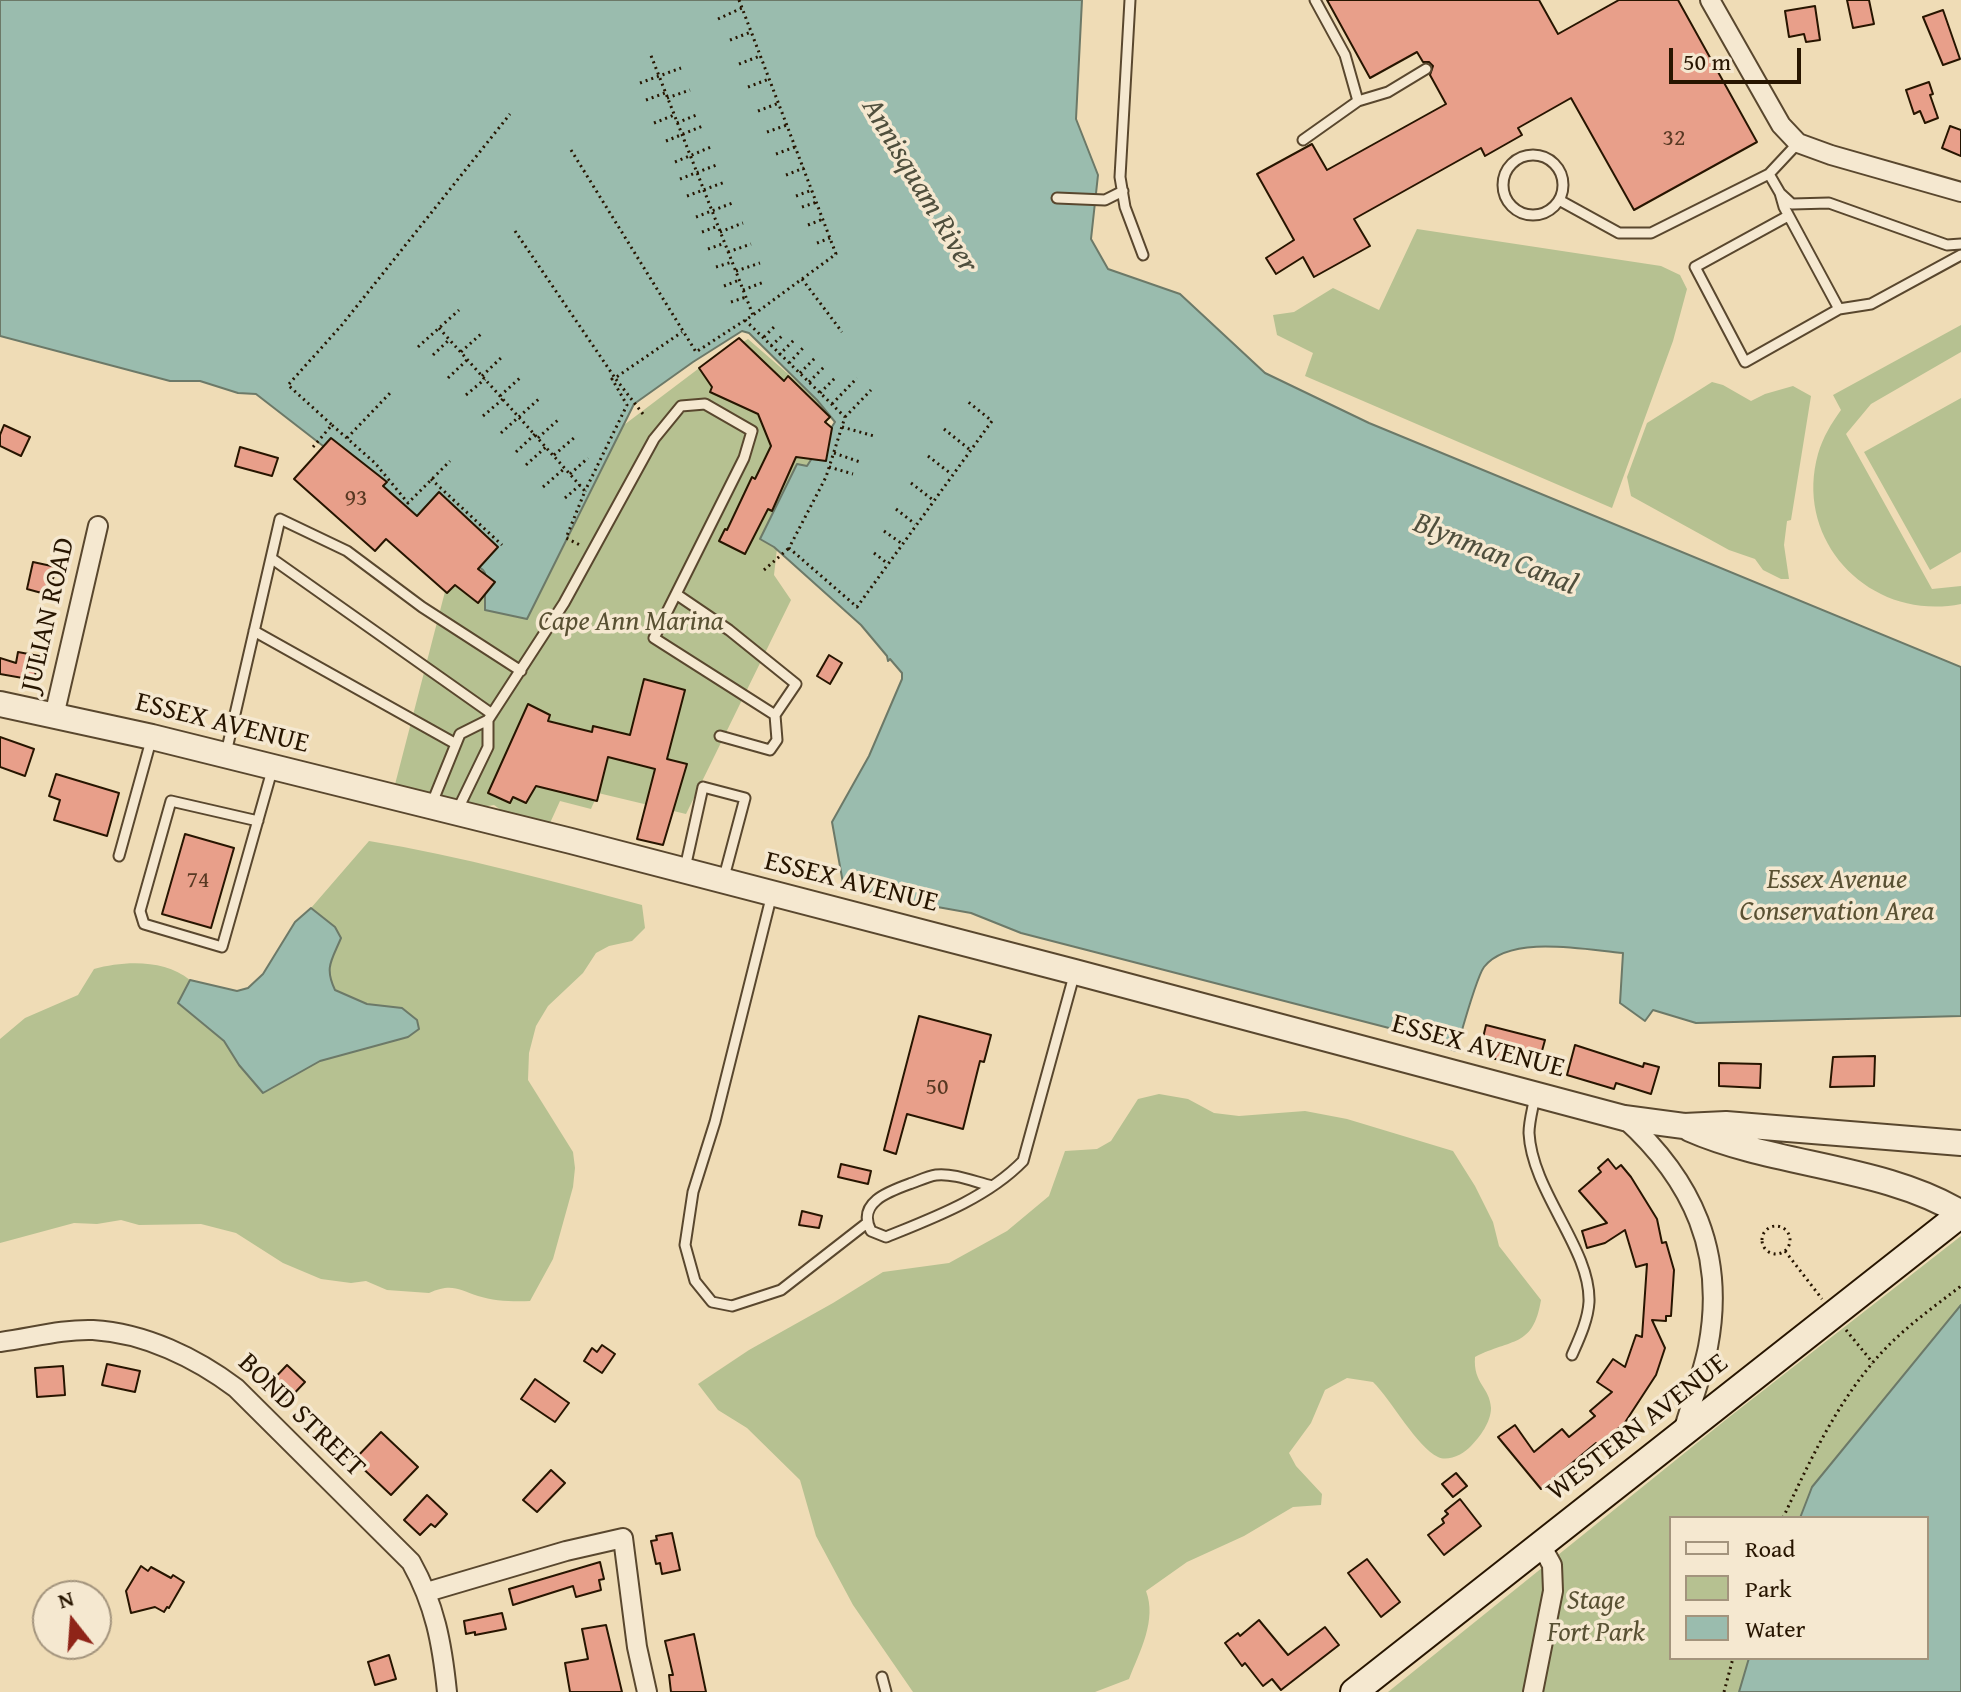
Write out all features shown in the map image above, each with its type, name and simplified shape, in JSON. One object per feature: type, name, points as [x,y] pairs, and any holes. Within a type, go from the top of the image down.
[{"type":"main road","name":"WESTERN AVENUE","points":[[1354,1692],[1961,1213]]},
{"type":"street","points":[[1710,0],[1781,125],[1798,143],[1961,192]]},
{"type":"street","name":"JULIAN ROAD","points":[[54,716],[98,526]]},
{"type":"street","name":"ESSEX AVENUE","points":[[0,704],[152,737],[685,871],[1624,1118],[1684,1126],[1726,1124],[1961,1143]]},
{"type":"street","points":[[1624,1118],[1677,1174],[1696,1212],[1707,1249],[1712,1284],[1711,1322],[1704,1361],[1682,1435]]},
{"type":"street","name":"ESSEX AVENUE","points":[[1684,1126],[1719,1142],[1937,1198],[1961,1213]]},
{"type":"street","name":"BOND STREET","points":[[0,1342],[61,1332],[92,1330],[118,1333],[165,1348],[208,1368],[236,1388],[411,1562],[434,1610],[447,1692]]},
{"type":"street","points":[[427,1592],[566,1551],[623,1538],[637,1647],[647,1692]]},
{"type":"street","points":[[1533,1692],[1541,1620],[1553,1591],[1552,1565],[1541,1545]]},
{"type":"lane","points":[[1130,0],[1120,177],[1125,207],[1143,255]]},
{"type":"lane","points":[[1315,0],[1345,55],[1358,101]]},
{"type":"lane","points":[[1303,140],[1358,101],[1388,92],[1426,69]]},
{"type":"lane","points":[[1559,200],[1619,233],[1642,234],[1660,230],[1769,174],[1798,143]]},
{"type":"lane","points":[[1538,155],[1549,159],[1563,177],[1564,189],[1559,200],[1552,209],[1541,214],[1529,215],[1518,211],[1504,193],[1503,181],[1507,170],[1515,161],[1526,156],[1538,155]]},
{"type":"lane","points":[[1769,174],[1788,216],[1839,309]]},
{"type":"lane","points":[[1057,198],[1105,200],[1123,191]]},
{"type":"lane","points":[[1780,193],[1792,204],[1829,203],[1947,245],[1961,244]]},
{"type":"lane","points":[[1788,216],[1695,267],[1745,362],[1839,309],[1871,304],[1961,255]]},
{"type":"lane","points":[[431,807],[460,734],[490,717],[521,671],[570,593],[654,439],[681,406],[705,404],[752,431],[744,458],[654,638],[775,715]]},
{"type":"lane","points":[[225,755],[280,519],[347,551],[422,607],[521,671]]},
{"type":"lane","points":[[271,558],[490,717]]},
{"type":"lane","points":[[676,594],[729,630],[796,684],[775,715],[777,740],[770,750],[720,736]]},
{"type":"lane","points":[[254,631],[456,744]]},
{"type":"lane","points":[[456,813],[488,747],[490,717]]},
{"type":"lane","points":[[119,856],[152,737]]},
{"type":"lane","points":[[258,821],[171,801],[140,911],[144,924],[222,947],[258,821],[273,767]]},
{"type":"lane","points":[[685,871],[703,787],[745,798],[723,881]]},
{"type":"lane","points":[[772,894],[715,1122],[693,1192],[685,1245],[695,1281],[712,1302],[732,1306],[781,1290],[867,1223]]},
{"type":"lane","points":[[992,1186],[951,1175],[935,1175],[880,1195],[868,1209],[867,1223],[871,1231],[886,1237],[921,1223],[992,1186],[1005,1179],[1023,1161],[1075,972]]},
{"type":"lane","points":[[1535,1093],[1529,1132],[1534,1158],[1541,1184],[1576,1252],[1589,1302],[1572,1355]]},
{"type":"lane","points":[[882,1677],[886,1692]]},
{"type":"path","points":[[571,150],[696,352],[836,254],[739,0]]},
{"type":"path","points":[[718,19],[742,8]]},
{"type":"path","points":[[730,40],[751,32]]},
{"type":"path","points":[[650,53],[753,315]]},
{"type":"path","points":[[739,64],[760,56]]},
{"type":"path","points":[[640,83],[681,68]]},
{"type":"path","points":[[748,87],[769,79]]},
{"type":"path","points":[[646,100],[690,90]]},
{"type":"path","points":[[758,111],[779,103]]},
{"type":"path","points":[[450,461],[408,503],[375,463],[288,385],[341,326],[510,114]]},
{"type":"path","points":[[677,123],[699,114]]},
{"type":"path","points":[[654,123],[674,115]]},
{"type":"path","points":[[767,132],[787,125]]},
{"type":"path","points":[[666,141],[703,126]]},
{"type":"path","points":[[675,162],[711,147]]},
{"type":"path","points":[[776,154],[795,147]]},
{"type":"path","points":[[680,179],[719,164]]},
{"type":"path","points":[[786,175],[804,168]]},
{"type":"path","points":[[687,196],[725,182]]},
{"type":"path","points":[[796,196],[812,190]]},
{"type":"path","points":[[696,217],[735,202]]},
{"type":"path","points":[[802,207],[817,202]]},
{"type":"path","points":[[808,225],[823,219]]},
{"type":"path","points":[[720,232],[743,223]]},
{"type":"path","points":[[702,232],[718,226]]},
{"type":"path","points":[[515,231],[643,414]]},
{"type":"path","points":[[817,243],[830,238]]},
{"type":"path","points":[[708,249],[725,243]]},
{"type":"path","points":[[728,252],[751,244]]},
{"type":"path","points":[[716,267],[732,262]]},
{"type":"path","points":[[736,271],[760,263]]},
{"type":"path","points":[[802,279],[842,332]]},
{"type":"path","points":[[724,286],[739,280]]},
{"type":"path","points":[[743,290],[764,282]]},
{"type":"path","points":[[731,302],[746,297]]},
{"type":"path","points":[[418,347],[459,310]]},
{"type":"path","points":[[745,320],[845,417]]},
{"type":"path","points":[[764,337],[774,327]]},
{"type":"path","points":[[439,328],[585,491]]},
{"type":"path","points":[[580,545],[566,538],[627,405],[612,379],[682,332]]},
{"type":"path","points":[[461,352],[481,334]]},
{"type":"path","points":[[771,346],[783,335]]},
{"type":"path","points":[[433,355],[450,339]]},
{"type":"path","points":[[779,355],[794,340]]},
{"type":"path","points":[[789,363],[803,348]]},
{"type":"path","points":[[466,395],[503,356]]},
{"type":"path","points":[[800,373],[815,358]]},
{"type":"path","points":[[448,378],[468,359]]},
{"type":"path","points":[[809,382],[824,367]]},
{"type":"path","points":[[820,393],[837,376]]},
{"type":"path","points":[[483,416],[521,377]]},
{"type":"path","points":[[832,404],[857,378]]},
{"type":"path","points":[[764,570],[789,548],[829,467],[845,417],[871,390]]},
{"type":"path","points":[[347,438],[392,391]]},
{"type":"path","points":[[501,433],[540,398]]},
{"type":"path","points":[[789,548],[857,607],[992,421],[967,401]]},
{"type":"path","points":[[516,452],[558,420]]},
{"type":"path","points":[[313,447],[332,425]]},
{"type":"path","points":[[842,427],[874,436]]},
{"type":"path","points":[[944,429],[970,450]]},
{"type":"path","points":[[554,455],[575,437]]},
{"type":"path","points":[[526,465],[546,447]]},
{"type":"path","points":[[834,453],[860,462]]},
{"type":"path","points":[[928,456],[950,473]]},
{"type":"path","points":[[570,474],[588,458]]},
{"type":"path","points":[[829,467],[853,474]]},
{"type":"path","points":[[543,487],[565,468]]},
{"type":"path","points":[[431,479],[502,545]]},
{"type":"path","points":[[911,483],[934,500]]},
{"type":"path","points":[[565,498],[580,485]]},
{"type":"path","points":[[896,509],[916,525]]},
{"type":"path","points":[[884,531],[902,544]]},
{"type":"path","points":[[874,553],[888,564]]},
{"type":"path","points":[[1770,1227],[1783,1227],[1788,1231],[1790,1243],[1785,1251],[1776,1254],[1765,1249],[1762,1236],[1770,1227]]},
{"type":"path","points":[[1785,1251],[1822,1298]]},
{"type":"path","points":[[1784,1516],[1823,1439],[1873,1363],[1903,1332],[1961,1286]]},
{"type":"path","points":[[1848,1333],[1873,1363]]},
{"type":"path","points":[[1724,1692],[1732,1660]]},
{"type":"green space","points":[[1417,229],[1661,266],[1680,275],[1687,289],[1673,341],[1612,508],[1305,376],[1313,353],[1277,335],[1273,315],[1294,312],[1333,288],[1379,310]]},
{"type":"green space","points":[[1961,325],[1961,352],[1871,404],[1846,434],[1932,589],[1961,586],[1961,604],[1928,606],[1898,601],[1870,588],[1847,569],[1829,545],[1817,518],[1813,487],[1818,454],[1841,410],[1833,395]]},
{"type":"green space","name":"Cape Ann Marina","points":[[748,339],[818,400],[836,461],[780,522],[774,575],[791,600],[686,814],[598,793],[591,809],[560,801],[545,834],[523,826],[494,805],[445,813],[392,796],[455,553],[481,587],[571,465],[698,369]]},
{"type":"green space","points":[[1712,382],[1751,401],[1793,386],[1811,396],[1791,520],[1787,521],[1784,545],[1789,579],[1781,579],[1763,570],[1755,559],[1729,550],[1631,496],[1627,477],[1647,423]]},
{"type":"green space","points":[[1961,398],[1961,552],[1930,570],[1864,452]]},
{"type":"green space","points":[[369,841],[472,862],[642,905],[645,928],[632,941],[609,946],[596,953],[583,973],[548,1006],[536,1026],[529,1053],[528,1080],[573,1152],[575,1168],[573,1187],[553,1259],[530,1301],[491,1299],[454,1288],[429,1293],[387,1290],[366,1281],[351,1283],[321,1279],[283,1263],[236,1233],[201,1224],[139,1225],[121,1220],[97,1224],[74,1223],[0,1243],[0,1039],[25,1018],[78,995],[94,969],[118,964],[156,965],[190,980],[178,1003],[224,1041],[239,1065],[263,1093],[320,1061],[408,1037],[419,1029],[402,1009],[367,1004],[335,990],[330,969],[341,938],[335,927],[311,908]]},
{"type":"green space","points":[[1159,1094],[1188,1099],[1214,1113],[1239,1116],[1305,1111],[1347,1119],[1453,1151],[1493,1222],[1499,1246],[1541,1300],[1533,1326],[1519,1339],[1475,1357],[1477,1373],[1488,1395],[1491,1413],[1478,1438],[1456,1456],[1446,1459],[1430,1452],[1373,1382],[1347,1378],[1325,1390],[1311,1423],[1289,1453],[1296,1466],[1322,1494],[1321,1505],[1293,1507],[1244,1536],[1187,1562],[1146,1591],[1150,1613],[1148,1624],[1129,1679],[1095,1692],[913,1692],[853,1605],[816,1536],[800,1480],[747,1428],[718,1410],[698,1384],[749,1350],[883,1272],[949,1263],[1007,1231],[1049,1196],[1065,1151],[1097,1149],[1111,1141],[1138,1099]]},
{"type":"green space","name":"Stage Fort Park","points":[[1961,1236],[1961,1305],[1812,1487],[1801,1516],[1669,1516],[1669,1660],[1748,1660],[1739,1692],[1388,1692],[1728,1418]]},
{"type":"water","points":[[0,0],[1082,0],[1076,119],[1098,175],[1091,239],[1108,269],[1180,294],[1265,373],[1369,423],[1961,667],[1961,1016],[1696,1023],[1653,1010],[1645,1021],[1620,1003],[1623,953],[1570,947],[1530,947],[1511,950],[1484,967],[1456,1051],[1389,1028],[1021,933],[971,913],[887,898],[843,883],[832,822],[869,756],[902,673],[890,659],[888,661],[861,625],[774,547],[760,539],[797,464],[807,466],[835,422],[817,400],[749,333],[742,331],[634,404],[527,619],[485,610],[483,570],[256,394],[238,393],[200,381],[170,381],[0,336]]},
{"type":"water","points":[[311,908],[335,927],[341,938],[330,969],[335,990],[367,1004],[402,1008],[417,1020],[419,1029],[408,1037],[320,1061],[263,1093],[239,1065],[224,1041],[178,1003],[190,980],[237,991],[248,988],[263,974],[295,922]]},
{"type":"water","points":[[1961,1305],[1961,1692],[1739,1692],[1748,1660],[1929,1660],[1929,1516],[1801,1516],[1812,1487]]},
{"type":"building","points":[[1327,0],[1539,0],[1558,34],[1619,0],[1678,0],[1757,142],[1634,210],[1571,98],[1518,128],[1522,135],[1485,156],[1481,148],[1354,219],[1370,246],[1314,277],[1303,257],[1276,274],[1266,258],[1294,240],[1257,174],[1312,144],[1327,170],[1446,104],[1430,75],[1433,66],[1423,62],[1417,52],[1370,78]]},
{"type":"building","points":[[1847,0],[1869,0],[1874,24],[1853,28]]},
{"type":"building","points":[[1815,6],[1820,40],[1806,42],[1804,34],[1789,37],[1785,11]]},
{"type":"building","points":[[1943,10],[1960,59],[1943,65],[1923,17]]},
{"type":"building","points":[[1929,82],[1938,118],[1925,123],[1920,111],[1914,114],[1906,90]]},
{"type":"building","points":[[1950,126],[1961,130],[1961,156],[1942,148]]},
{"type":"building","points":[[739,338],[784,381],[788,376],[830,417],[825,422],[832,428],[826,461],[796,457],[772,511],[768,509],[745,554],[719,541],[771,446],[758,414],[710,392],[712,387],[699,368]]},
{"type":"building","points":[[4,425],[30,437],[21,456],[0,446]]},
{"type":"building","points":[[331,438],[387,482],[383,486],[417,516],[439,492],[498,547],[478,569],[495,582],[478,603],[455,585],[447,593],[386,539],[375,551],[294,479]]},
{"type":"building","points":[[240,447],[278,458],[272,476],[235,466]]},
{"type":"building","points":[[33,562],[56,567],[49,595],[27,589]]},
{"type":"building","points":[[18,652],[39,656],[34,680],[0,674],[0,658],[16,663]]},
{"type":"building","points":[[829,655],[842,663],[830,684],[817,676]]},
{"type":"building","points":[[644,679],[685,690],[667,759],[687,764],[663,845],[637,839],[655,769],[608,757],[597,801],[536,786],[526,803],[513,797],[510,803],[488,793],[528,704],[550,715],[548,721],[592,732],[593,726],[630,735]]},
{"type":"building","points":[[0,737],[34,749],[25,776],[0,767]]},
{"type":"building","points":[[56,774],[119,793],[107,836],[54,820],[60,800],[49,796]]},
{"type":"building","points":[[185,834],[234,848],[211,928],[162,914]]},
{"type":"building","points":[[919,1016],[991,1035],[984,1062],[980,1061],[963,1129],[907,1114],[896,1154],[884,1150]]},
{"type":"building","points":[[1486,1025],[1545,1040],[1537,1069],[1479,1055]]},
{"type":"building","points":[[1575,1045],[1643,1067],[1644,1063],[1659,1067],[1651,1094],[1616,1083],[1614,1089],[1567,1075]]},
{"type":"building","points":[[1875,1056],[1874,1086],[1830,1087],[1833,1057]]},
{"type":"building","points":[[1719,1063],[1761,1064],[1760,1088],[1719,1086]]},
{"type":"building","points":[[1608,1159],[1616,1169],[1621,1165],[1631,1177],[1657,1219],[1662,1243],[1666,1242],[1674,1270],[1671,1316],[1666,1316],[1666,1321],[1652,1320],[1665,1348],[1656,1375],[1624,1424],[1541,1489],[1498,1437],[1515,1425],[1534,1452],[1562,1429],[1569,1437],[1595,1416],[1590,1411],[1612,1392],[1597,1382],[1613,1359],[1625,1367],[1636,1335],[1642,1337],[1647,1264],[1636,1267],[1625,1230],[1605,1243],[1587,1248],[1582,1231],[1607,1223],[1579,1191],[1601,1172],[1598,1168]]},
{"type":"building","points":[[841,1164],[871,1171],[868,1184],[838,1177]]},
{"type":"building","points":[[802,1211],[822,1216],[819,1228],[799,1225]]},
{"type":"building","points":[[602,1345],[615,1354],[602,1373],[584,1361],[592,1348],[597,1352]]},
{"type":"building","points":[[107,1364],[140,1371],[135,1392],[102,1385]]},
{"type":"building","points":[[287,1365],[305,1382],[287,1401],[269,1384]]},
{"type":"building","points":[[63,1366],[65,1395],[37,1397],[35,1368]]},
{"type":"building","points":[[535,1379],[569,1403],[555,1422],[521,1399]]},
{"type":"building","points":[[381,1432],[418,1467],[391,1495],[354,1460]]},
{"type":"building","points":[[551,1470],[565,1483],[537,1512],[523,1500]]},
{"type":"building","points":[[1456,1473],[1467,1486],[1453,1497],[1442,1484]]},
{"type":"building","points":[[427,1495],[447,1514],[435,1527],[431,1524],[420,1535],[404,1520]]},
{"type":"building","points":[[1460,1499],[1481,1526],[1444,1555],[1428,1535],[1444,1523],[1442,1519],[1448,1514],[1445,1511]]},
{"type":"building","points":[[672,1533],[680,1570],[662,1574],[660,1563],[656,1564],[651,1541],[657,1540],[656,1536]]},
{"type":"building","points":[[1367,1559],[1400,1602],[1381,1617],[1348,1573]]},
{"type":"building","points":[[600,1562],[604,1579],[599,1580],[601,1590],[576,1597],[573,1586],[513,1605],[509,1589]]},
{"type":"building","points":[[141,1566],[148,1571],[151,1567],[171,1578],[173,1575],[184,1582],[164,1612],[155,1607],[131,1613],[126,1591]]},
{"type":"building","points":[[502,1613],[506,1629],[466,1634],[464,1621]]},
{"type":"building","points":[[1259,1620],[1288,1655],[1325,1627],[1339,1645],[1281,1690],[1272,1679],[1263,1686],[1245,1663],[1242,1666],[1225,1643],[1238,1633],[1240,1636]]},
{"type":"building","points":[[606,1625],[622,1692],[570,1692],[565,1663],[588,1659],[582,1629]]},
{"type":"building","points":[[694,1634],[706,1692],[671,1692],[669,1675],[673,1675],[665,1641]]},
{"type":"building","points":[[389,1655],[396,1679],[375,1685],[368,1662]]},
{"type":"water label","name":"Annisquam River","points":[[919,186]]},
{"type":"water label","name":"Blynman Canal","points":[[1495,555]]},
{"type":"park label","name":"Essex Avenue Conservation Area","points":[[1837,897]]}]
